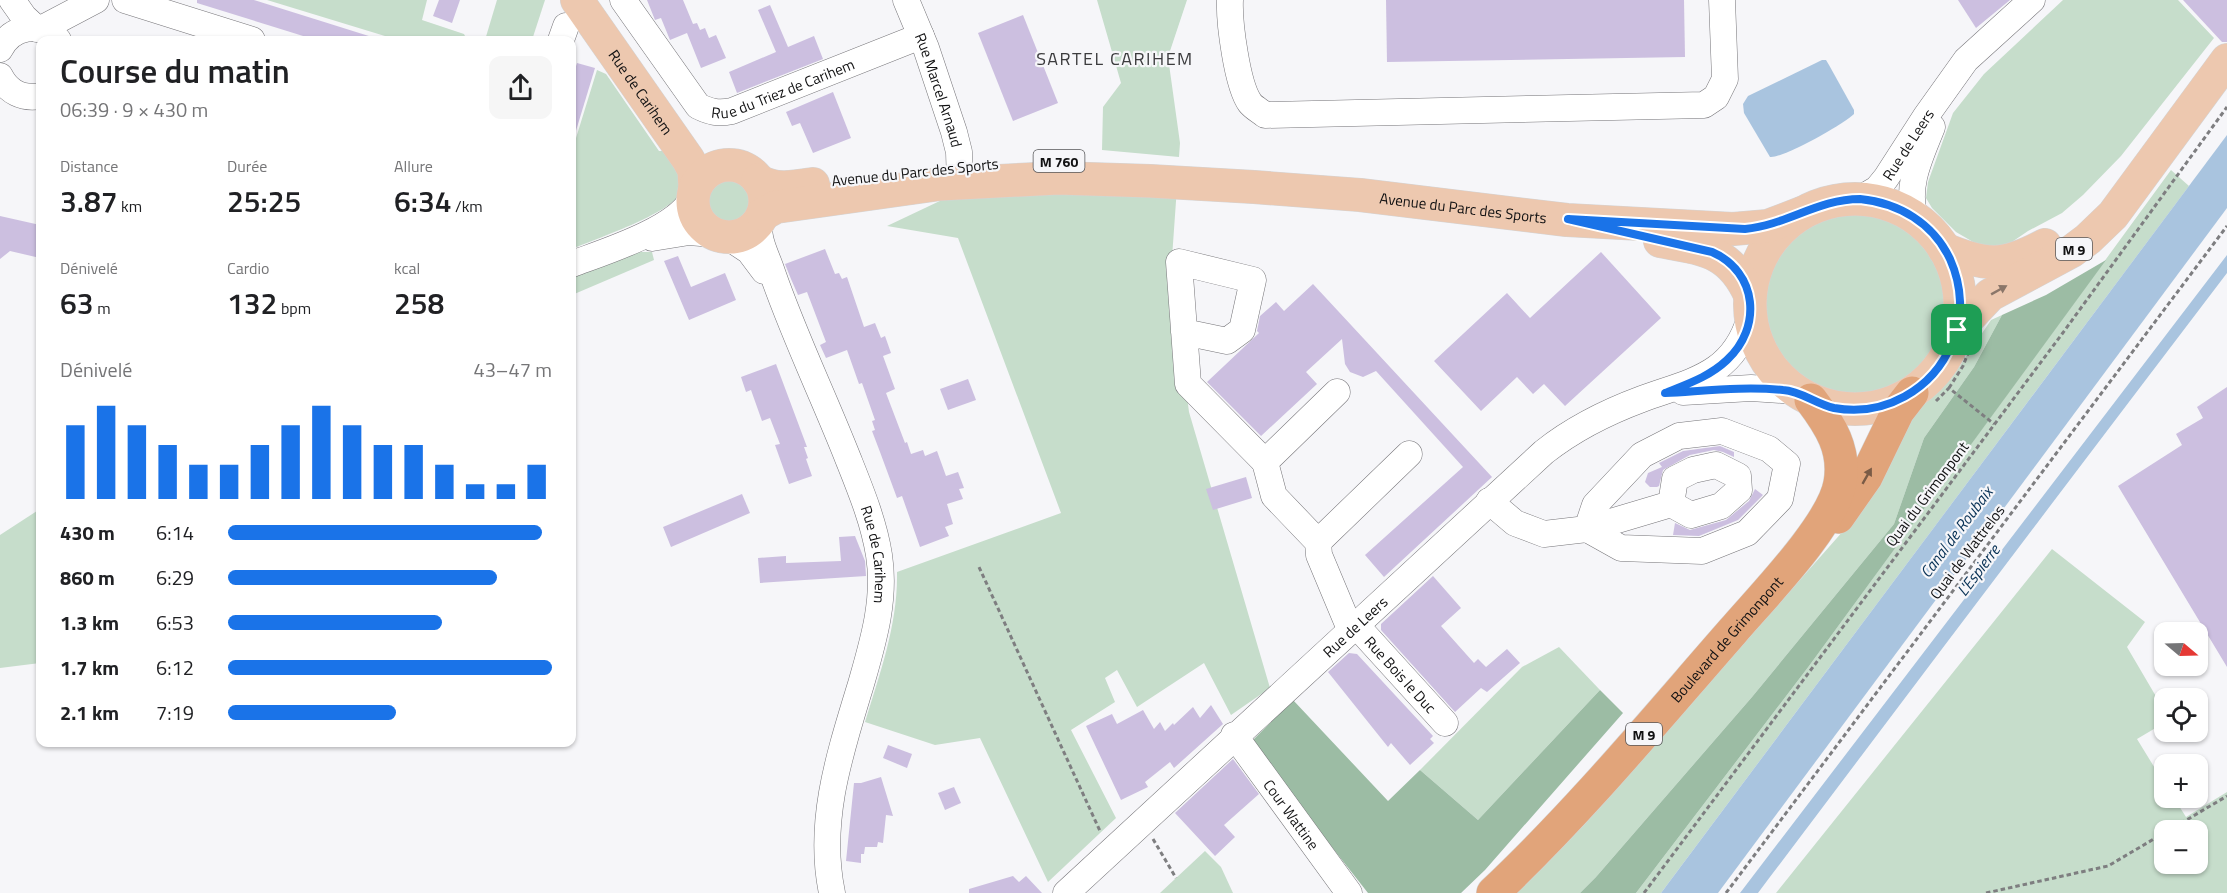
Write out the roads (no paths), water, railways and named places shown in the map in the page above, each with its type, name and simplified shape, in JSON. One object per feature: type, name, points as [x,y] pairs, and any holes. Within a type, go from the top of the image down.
[{"type":"highway","name":"Boulevard de Grimonpont","points":[[1492,893],[1538,849],[1607,775],[1788,567],[1833,523],[1853,497],[1877,457],[1898,411],[1912,393]]},
{"type":"highway","name":"Boulevard de Grimonpont","points":[[1788,567],[1828,512],[1840,484],[1839,447],[1833,433],[1803,395]]},
{"type":"main road","name":"Rue de Carihem","points":[[599,0],[707,150],[715,157],[746,172]]},
{"type":"main road","name":"Rue de Carihem","points":[[568,22],[688,159],[694,170],[694,193]]},
{"type":"main road","name":"M 9","points":[[1957,330],[1990,295],[2049,264],[2094,234],[2123,203],[2227,60]]},
{"type":"main road","name":"M 9","points":[[1944,249],[1974,261],[1992,264],[2008,261],[2038,249],[2087,220],[2130,180],[2166,141]]},
{"type":"main road","name":"Avenue du Parc des Sports","points":[[761,217],[776,207],[960,174],[1060,161],[1165,165],[1231,173],[1360,195],[1568,219],[1745,229],[1768,226],[1802,213]]},
{"type":"main road","points":[[722,165],[746,172],[765,196],[761,217],[749,231],[739,236],[720,235],[699,222],[694,211],[694,193],[701,177],[722,165]]},
{"type":"main road","name":"Avenue du Parc des Sports","points":[[746,172],[770,186],[788,188],[891,172],[960,174]]},
{"type":"main road","points":[[1860,199],[1889,204],[1915,217],[1928,228],[1953,265],[1960,293],[1957,330],[1943,361],[1912,393],[1891,403],[1868,409],[1833,407],[1803,395],[1778,376],[1765,359],[1755,339],[1750,306],[1754,275],[1766,248],[1786,225],[1802,213],[1834,201],[1860,199]]},
{"type":"main road","name":"Avenue du Parc des Sports","points":[[1568,219],[1712,252],[1731,265],[1742,278],[1750,306]]},
{"type":"street","points":[[12,0],[24,17],[45,33]]},
{"type":"street","points":[[0,49],[16,32],[27,28],[45,33],[96,0]]},
{"type":"street","points":[[72,36],[83,18],[102,0]]},
{"type":"street","points":[[125,0],[230,36]]},
{"type":"street","name":"Rue du Triez de Carihem","points":[[623,0],[698,106],[719,114],[732,111],[921,36]]},
{"type":"street","name":"Rue Marcel Arnaud","points":[[906,0],[954,132],[960,174]]},
{"type":"street","points":[[1230,0],[1229,13],[1238,70],[1250,103],[1265,115],[1704,105],[1716,97],[1725,79],[1722,0]]},
{"type":"street","name":"Rue de Leers","points":[[1860,199],[1877,189],[1886,178],[1966,60],[2032,0]]},
{"type":"street","points":[[1,79],[11,90],[20,95],[36,97]]},
{"type":"street","name":"Rue de Leers","points":[[1915,217],[1911,202],[1913,181],[1948,84]]},
{"type":"street","points":[[576,262],[617,247],[661,226],[681,213],[694,193]]},
{"type":"street","name":"Rue de Carihem","points":[[761,217],[760,241],[780,297],[857,482],[876,536],[882,575],[876,634],[843,744],[829,809],[826,844],[832,893]]},
{"type":"street","points":[[617,247],[689,232],[720,235]]},
{"type":"street","name":"Rue de Carihem","points":[[720,235],[749,251],[780,297]]},
{"type":"street","name":"Rue de Leers","points":[[1066,893],[1352,626],[1544,452],[1574,431],[1622,407],[1699,380],[1723,364],[1740,343],[1750,306]]},
{"type":"street","points":[[1184,332],[1188,384],[1265,462],[1274,496],[1318,542],[1409,454]]},
{"type":"street","name":"Rue de Leers","points":[[1665,393],[1751,388],[1803,395]]},
{"type":"street","points":[[1265,462],[1337,392]]},
{"type":"street","points":[[1722,430],[1769,449],[1787,465],[1780,499],[1748,533],[1702,551],[1621,548],[1587,529],[1595,505],[1642,455],[1678,436],[1722,430]]},
{"type":"street","points":[[1489,501],[1515,523],[1544,534],[1587,529],[1671,504]]},
{"type":"street","name":"Rue Bois le Duc","points":[[1318,542],[1319,555],[1352,626],[1445,723]]},
{"type":"street","name":"Cour Wattine","points":[[1234,735],[1349,893]]},
{"type":"water","points":[[1826,60],[1829,65],[1854,110],[1854,114],[1813,140],[1787,153],[1770,157],[1744,113],[1743,104],[1748,96]]},
{"type":"water","name":"Canal de Roubaix","points":[[2227,135],[2227,208],[1718,893],[1661,893]]},
{"type":"water","points":[[2227,255],[2227,273],[1758,893],[1740,893]]},
{"type":"district","name":"SARTEL CARIHEM","points":[[1115,58]]},
{"type":"water label","name":"L'Espierre","points":[[1978,570]]}]
